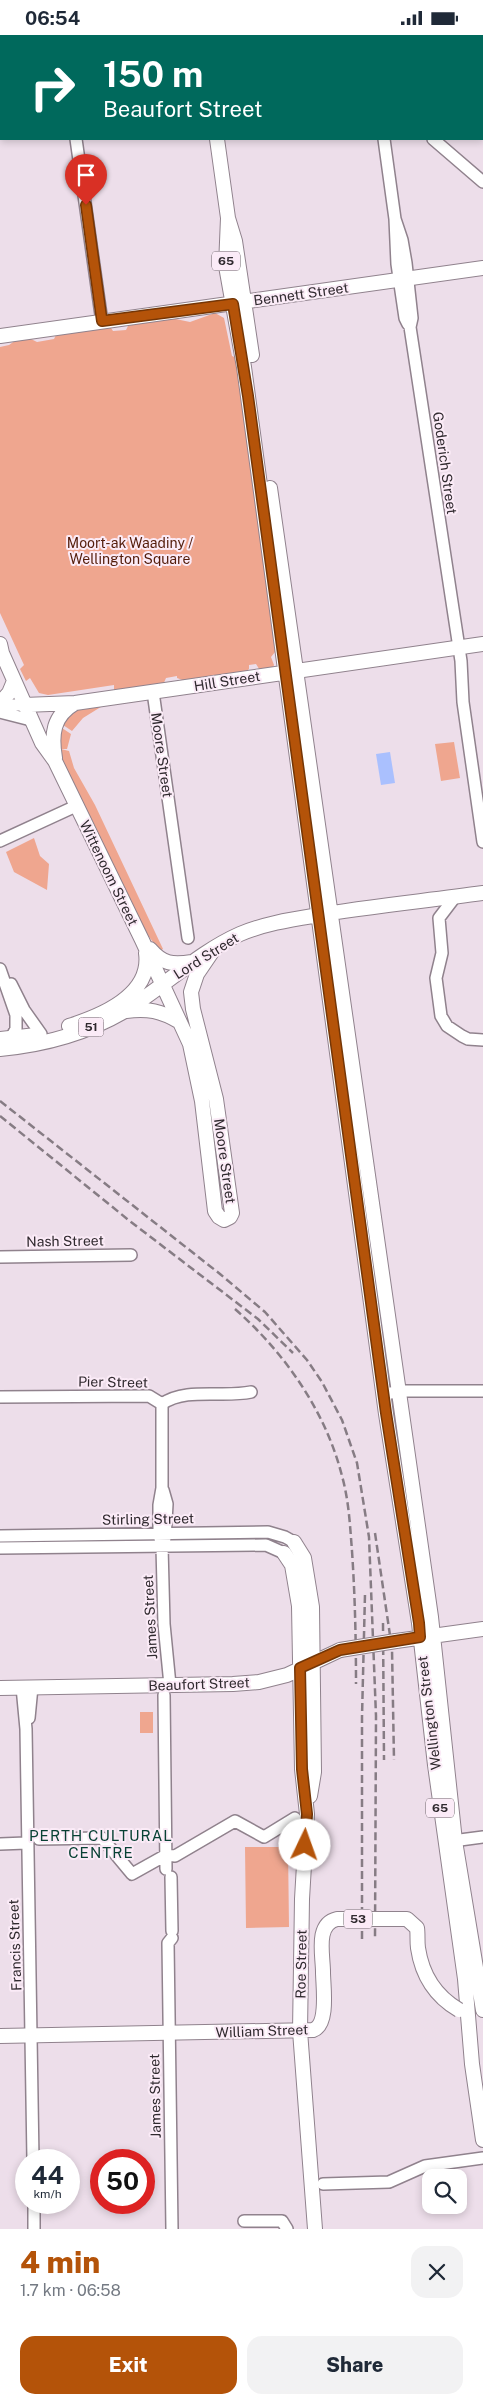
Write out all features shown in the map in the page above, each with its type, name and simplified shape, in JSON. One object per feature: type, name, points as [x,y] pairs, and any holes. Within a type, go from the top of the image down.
[{"type":"main road","name":"Wellington Street","points":[[217,140],[228,218],[226,260],[239,303],[244,367],[291,671],[390,1393],[447,1787],[483,2009]]},
{"type":"main road","name":"Bennett Street","points":[[0,336],[483,268]]},
{"type":"main road","name":"Hill Street","points":[[24,705],[75,703],[483,644]]},
{"type":"main road","name":"Wittenoom Street","points":[[0,645],[24,705],[42,743],[55,761],[162,985]]},
{"type":"main road","name":"Wittenoom Street","points":[[0,645],[6,650],[29,695],[36,701],[44,704]]},
{"type":"main road","points":[[0,704],[9,694],[14,681]]},
{"type":"main road","name":"Wittenoom Street","points":[[55,761],[52,734],[54,727],[64,711],[75,703]]},
{"type":"main road","name":"Lord Street","points":[[0,1049],[28,1046],[95,1026],[123,1012],[214,949],[239,935],[266,924],[325,914],[483,893]]},
{"type":"main road","points":[[142,941],[157,957],[167,964],[176,965],[196,961]]},
{"type":"main road","name":"51","points":[[6,1039],[41,1033],[74,1024],[97,1015],[133,992],[141,982],[146,966],[147,955],[142,941]]},
{"type":"main road","name":"Moore Street","points":[[162,985],[190,1044],[198,1073],[216,1211],[219,1217],[226,1219],[232,1213],[216,1099],[193,1009],[191,992],[197,973],[214,949]]},
{"type":"main road","points":[[123,1012],[149,1009],[168,1015],[180,1022]]},
{"type":"main road","name":"Roe Street","points":[[294,1542],[301,1551],[306,1567],[312,1607],[314,1661],[314,1772],[301,1816]]},
{"type":"main road","name":"Roe Street","points":[[284,1553],[292,1565],[299,1606],[302,1899],[310,2174],[315,2229]]},
{"type":"main road","name":"Beaufort Street","points":[[0,1687],[167,1690],[258,1682],[282,1676],[340,1650],[483,1629]]},
{"type":"main road","name":"Wellington Street","points":[[426,1636],[435,1765],[464,2012],[483,2140]]},
{"type":"main road","name":"William Street","points":[[0,2036],[307,2030],[321,2025],[324,2016],[323,1930],[329,1922],[337,1919],[401,1918],[412,1921],[417,1930],[420,1958],[429,1981],[440,1997],[464,2012],[483,2018]]},
{"type":"main road","name":"Roe Street","points":[[309,2229],[308,2193],[310,2174]]},
{"type":"street","points":[[76,140],[102,321]]},
{"type":"street","name":"Goderich Street","points":[[384,140],[403,280],[404,319],[410,327],[450,602],[447,612],[455,648],[458,689],[463,703],[483,842]]},
{"type":"street","points":[[434,140],[483,182]]},
{"type":"street","name":"Moore Street","points":[[153,692],[188,938]]},
{"type":"street","name":"Hill Street","points":[[0,704],[24,705]]},
{"type":"street","points":[[0,712],[32,720]]},
{"type":"street","points":[[0,841],[76,806]]},
{"type":"street","points":[[455,897],[439,918],[442,953],[436,977],[441,1016],[447,1026],[462,1036],[468,1039],[483,1039]]},
{"type":"street","points":[[2,973],[11,983],[24,1010],[41,1033]]},
{"type":"street","points":[[2,973],[16,1015],[16,1029],[6,1039]]},
{"type":"street","name":"Nash Street","points":[[0,1257],[131,1255]]},
{"type":"street","points":[[390,1393],[483,1391]]},
{"type":"street","name":"Pier Street","points":[[0,1397],[149,1396],[162,1404],[178,1396],[251,1392]]},
{"type":"street","name":"James Street","points":[[162,1404],[162,1488],[159,1505],[163,1534],[167,1690],[166,1855],[169,1873],[172,1935],[168,1943],[172,2229]]},
{"type":"street","name":"Stirling Street","points":[[0,1536],[268,1532],[294,1542]]},
{"type":"street","points":[[198,1533],[204,1537],[221,1538],[225,1545]]},
{"type":"street","name":"Stirling Street","points":[[0,1548],[266,1545],[284,1553]]},
{"type":"street","name":"Francis Street","points":[[27,1687],[26,1843],[32,2036],[33,2149]]},
{"type":"street","points":[[39,1839],[102,1838],[132,1874],[166,1855],[175,1856],[235,1821],[264,1837],[301,1816]]},
{"type":"street","points":[[460,1840],[483,1837]]},
{"type":"street","points":[[0,1844],[26,1843]]},
{"type":"street","points":[[323,2184],[389,2182],[425,2166],[483,2158]]},
{"type":"street","points":[[34,2214],[34,2229]]},
{"type":"street","points":[[244,2221],[282,2221],[287,2229]]},
{"type":"green space","name":"Moort-ak Waadiny / Wellington Square","points":[[215,313],[224,318],[232,356],[237,358],[248,447],[252,451],[256,482],[252,483],[264,526],[259,533],[265,535],[279,647],[271,657],[274,665],[272,670],[261,672],[256,664],[249,665],[249,669],[243,674],[188,682],[177,678],[177,676],[166,678],[163,685],[114,690],[114,685],[48,695],[39,693],[30,678],[26,681],[20,669],[24,665],[0,613],[0,347],[9,345],[16,340],[29,338],[37,342],[54,339],[56,335],[111,328],[113,331],[126,330],[128,326],[166,317],[190,322]]},
{"type":"green space","points":[[104,705],[83,718],[72,731],[63,725],[63,721],[79,709]]},
{"type":"green space","points":[[62,728],[71,734],[67,749],[61,749],[69,751],[74,768],[95,805],[163,949],[160,951],[146,933],[62,762],[58,736]]},
{"type":"green space","points":[[454,742],[460,778],[441,781],[435,744]]},
{"type":"green space","points":[[34,838],[40,856],[49,864],[47,890],[14,872],[6,852]]},
{"type":"green space","points":[[140,1712],[153,1712],[153,1733],[140,1733]]},
{"type":"green space","points":[[245,1847],[288,1847],[289,1927],[246,1928]]},
{"type":"water","points":[[390,752],[395,783],[381,785],[376,754]]},
{"type":"railway","points":[[0,1101],[220,1274],[265,1312],[307,1360],[322,1382],[342,1420],[357,1463],[369,1537],[376,1716],[375,1939]]},
{"type":"railway","points":[[0,1116],[131,1222],[258,1319],[293,1353]]},
{"type":"railway","points":[[235,1309],[287,1364],[314,1407],[326,1429],[335,1452],[344,1485],[350,1523],[355,1601],[356,1684]]},
{"type":"railway","points":[[375,1533],[392,1649],[394,1760]]},
{"type":"railway","points":[[362,1939],[362,1717],[365,1594]]},
{"type":"railway","points":[[383,1623],[384,1760]]},
{"type":"district","name":"PERTH CULTURAL CENTRE","points":[[101,1844]]},
{"type":"route","points":[[86,205],[102,321],[233,304],[244,367],[386,1413],[419,1623],[420,1637],[350,1647],[322,1657],[300,1668],[302,1769],[307,1814],[305,1845]]}]
